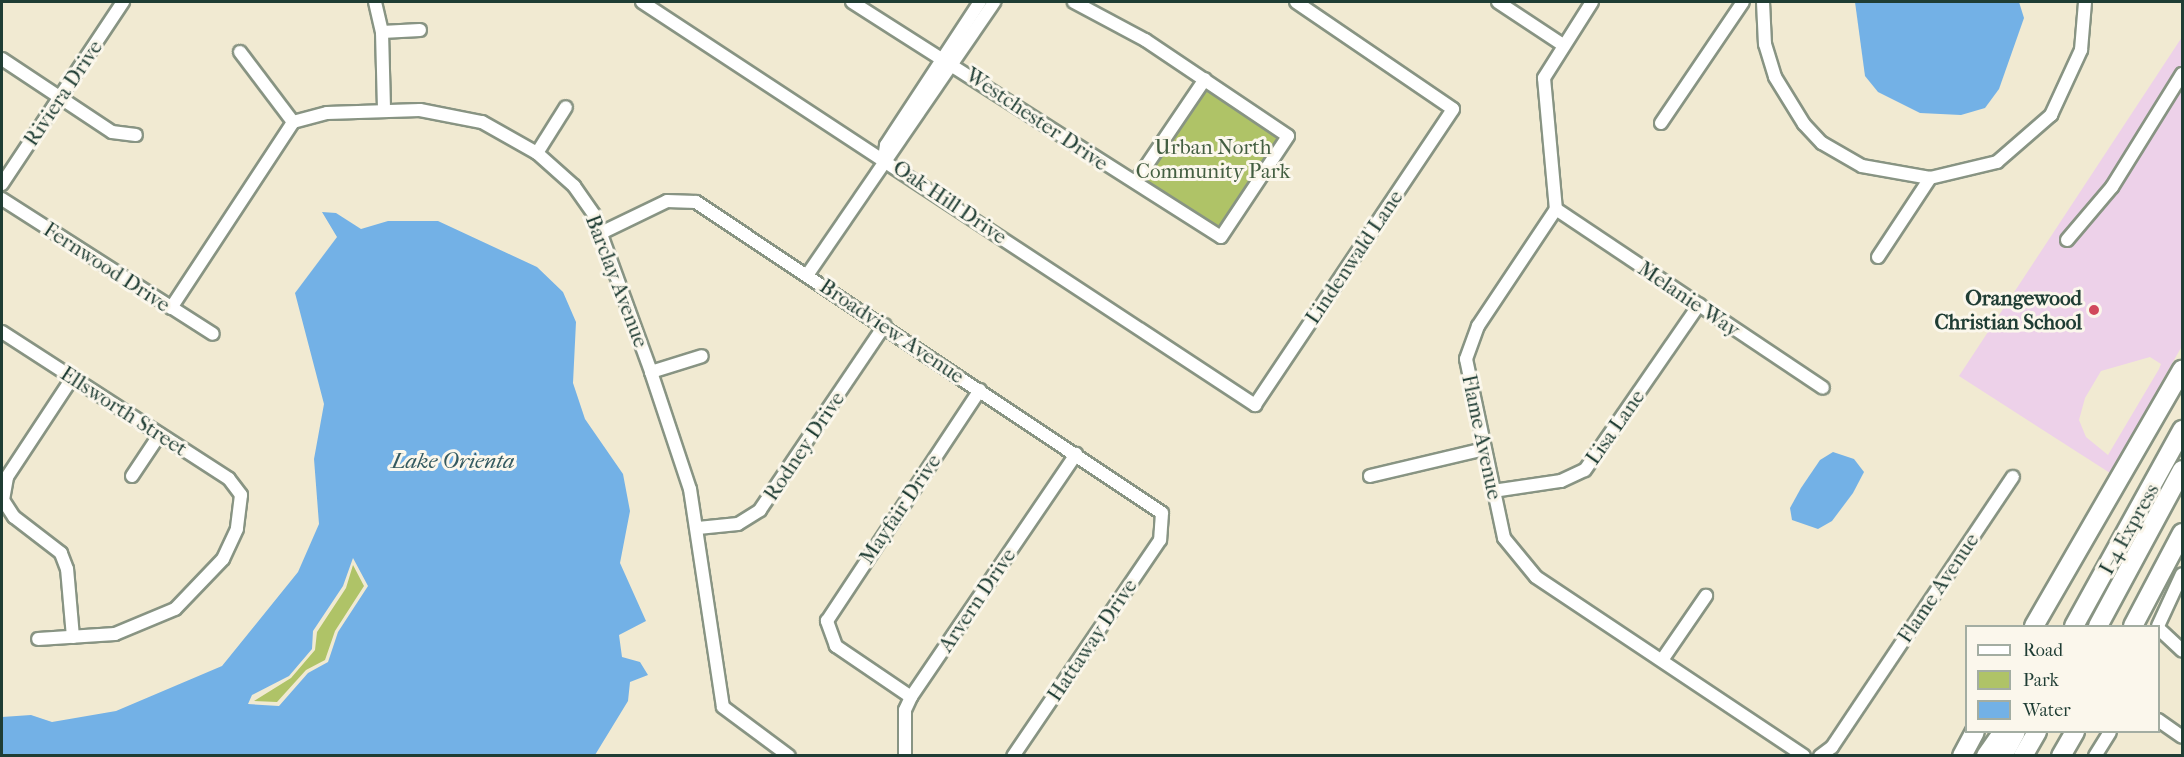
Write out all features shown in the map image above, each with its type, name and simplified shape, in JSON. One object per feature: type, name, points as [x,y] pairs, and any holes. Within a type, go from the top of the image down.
[{"type":"highway","points":[[2035,625],[2182,370]]},
{"type":"highway","name":"I-4 Express","points":[[2075,625],[2182,430]]},
{"type":"highway","name":"I-4 Express","points":[[2099,625],[2182,470]]},
{"type":"highway","points":[[2134,625],[2182,533]]},
{"type":"highway","points":[[1962,756],[1974,733]]},
{"type":"highway","points":[[1986,756],[2002,733]]},
{"type":"highway","points":[[2003,756],[2015,733]]},
{"type":"highway","points":[[2023,756],[2036,733]]},
{"type":"highway","points":[[2034,756],[2045,733]]},
{"type":"highway","points":[[2061,756],[2074,733]]},
{"type":"street","name":"Riviera Drive","points":[[2,184],[123,2]]},
{"type":"street","points":[[375,2],[382,32],[384,110]]},
{"type":"street","name":"Oak Hill Drive","points":[[642,2],[884,158],[1255,405]]},
{"type":"street","name":"Westchester Drive","points":[[852,2],[1221,237],[1288,136],[1205,79]]},
{"type":"street","points":[[808,274],[884,158],[896,150],[980,2]]},
{"type":"street","points":[[947,61],[994,2]]},
{"type":"street","points":[[1074,2],[1205,79],[1136,182]]},
{"type":"street","name":"Lindenwald Lane","points":[[1255,405],[1453,109],[1296,2]]},
{"type":"street","points":[[1498,2],[1563,45]]},
{"type":"street","points":[[1556,209],[1544,78],[1592,2]]},
{"type":"street","points":[[1660,123],[1743,2]]},
{"type":"street","points":[[1763,2],[1765,44],[1775,77],[1804,124],[1822,142],[1862,166],[1930,178],[1996,162],[2039,129],[2072,79],[2086,23],[2085,2]]},
{"type":"street","points":[[382,32],[420,30]]},
{"type":"street","points":[[171,308],[293,122],[240,52]]},
{"type":"street","points":[[2,58],[112,132],[136,135]]},
{"type":"street","points":[[2067,240],[2112,187],[2182,74]]},
{"type":"street","points":[[537,153],[566,107]]},
{"type":"street","name":"Barclay Avenue","points":[[293,122],[384,110],[420,110],[482,122],[537,153],[574,186],[603,232],[651,372],[698,528],[717,692],[733,717],[789,756]]},
{"type":"street","points":[[1878,257],[1930,178]]},
{"type":"street","name":"Fernwood Drive","points":[[2,199],[213,334]]},
{"type":"street","name":"Broadview Avenue","points":[[603,232],[667,201],[689,200],[808,274],[1155,506],[1165,522]]},
{"type":"street","name":"Melanie Way","points":[[1556,209],[1823,388]]},
{"type":"street","name":"Flame Avenue","points":[[1556,209],[1470,342],[1466,373],[1504,538],[1521,564],[1804,756]]},
{"type":"street","name":"Lisa Lane","points":[[1493,491],[1561,481],[1585,470],[1699,305]]},
{"type":"street","name":"Rodney Drive","points":[[698,528],[738,524],[760,510],[885,325]]},
{"type":"street","name":"Ellsworth Street","points":[[2,332],[229,479],[242,495],[237,529],[223,559],[176,609],[115,634],[73,637]]},
{"type":"street","points":[[651,372],[702,356]]},
{"type":"street","points":[[38,639],[73,637],[68,569],[61,553],[14,517],[3,500],[7,477],[73,377]]},
{"type":"street","name":"Mayfair Drive","points":[[911,697],[836,646],[827,631],[829,613],[980,390]]},
{"type":"street","points":[[132,476],[160,434]]},
{"type":"street","points":[[1370,476],[1484,449]]},
{"type":"street","name":"Arvern Drive","points":[[905,756],[911,697],[1076,454]]},
{"type":"street","name":"Flame Avenue","points":[[1820,756],[1832,747],[2013,477]]},
{"type":"street","name":"Hattaway Drive","points":[[1013,756],[1160,540],[1165,522]]},
{"type":"street","points":[[2159,625],[2182,574]]},
{"type":"street","points":[[1662,660],[1706,596]]},
{"type":"street","points":[[2160,629],[2182,650]]},
{"type":"street","points":[[2160,721],[2182,737]]},
{"type":"street","points":[[2095,756],[2109,733]]},
{"type":"shaded area","points":[[2182,37],[2182,66],[2109,184],[2061,241],[2068,246],[2182,82],[2182,346],[2110,473],[1959,376]],"holes":[[[2150,357],[2161,364],[2159,369],[2108,455],[2086,437],[2079,420],[2085,398],[2101,371]]]},
{"type":"green space","name":"Urban North Community Park","points":[[1206,89],[1280,139],[1219,229],[1145,180]]},
{"type":"green space","points":[[353,565],[364,586],[335,631],[325,660],[306,670],[277,702],[254,701],[291,678],[315,650],[317,632],[346,588]]},
{"type":"water","points":[[1855,2],[2019,2],[2024,18],[1999,89],[1985,108],[1961,115],[1920,113],[1878,92],[1865,76]]},
{"type":"water","name":"Lake Orienta","points":[[322,212],[336,213],[361,229],[388,221],[438,221],[537,267],[563,292],[576,322],[573,383],[585,419],[623,474],[630,511],[620,563],[646,621],[619,635],[622,657],[640,662],[648,675],[630,682],[628,701],[595,755],[2,755],[2,717],[31,715],[52,722],[116,711],[222,666],[298,572],[319,524],[314,459],[324,404],[295,293],[337,237]],"holes":[[[353,558],[368,586],[338,632],[328,662],[308,673],[279,706],[248,704],[252,695],[289,676],[312,649],[313,631],[343,586]]]},
{"type":"water","points":[[1833,452],[1854,459],[1864,472],[1853,493],[1832,521],[1818,529],[1792,520],[1790,508],[1801,488],[1820,460]]},
{"type":"place","name":"Orangewood Christian School","points":[[2094,310]]}]
